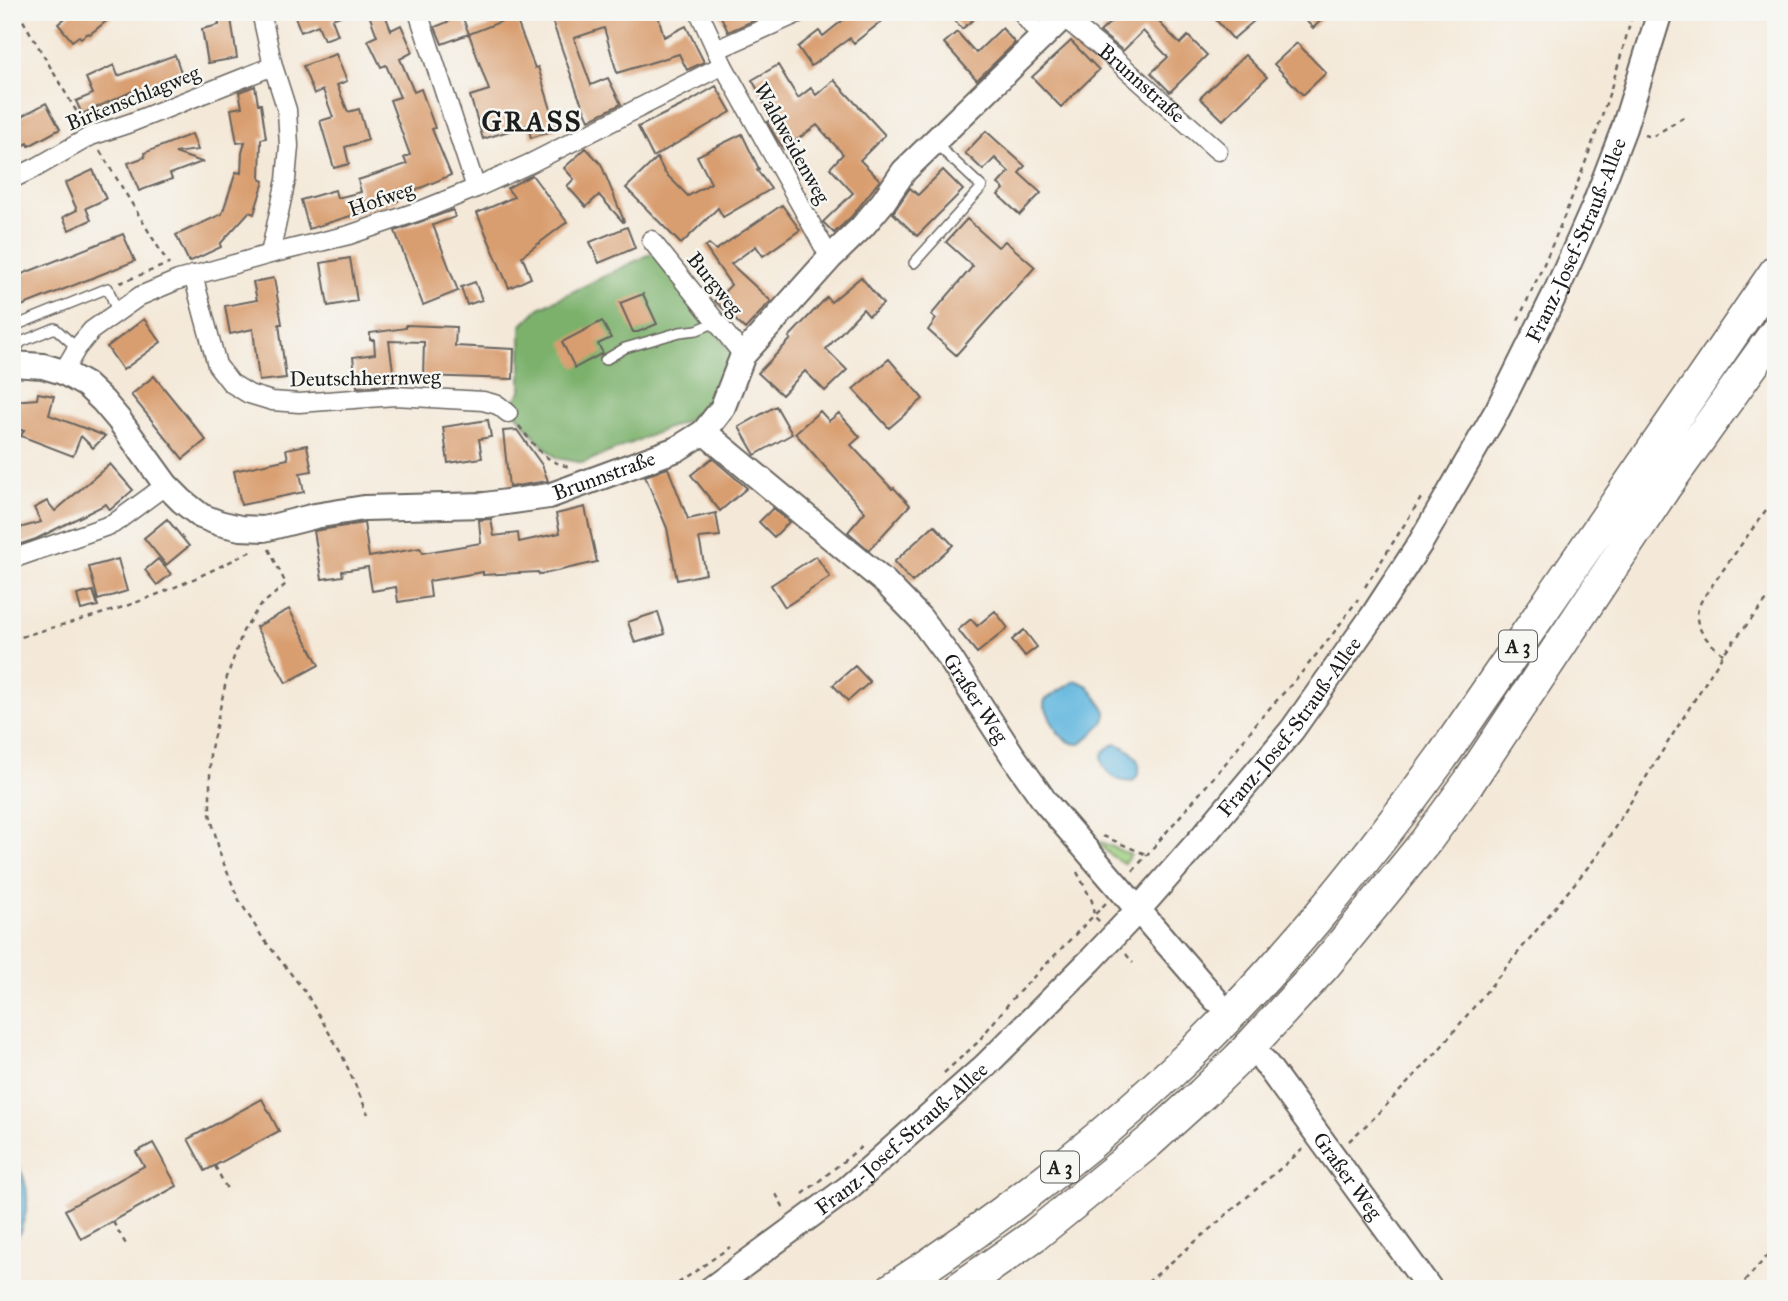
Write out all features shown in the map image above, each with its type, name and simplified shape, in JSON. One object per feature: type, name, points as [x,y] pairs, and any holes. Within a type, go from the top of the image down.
[{"type":"highway","name":"A 3","points":[[892,1289],[1044,1181],[1108,1128],[1173,1071],[1240,1004],[1294,944],[1394,822],[1442,757],[1776,271]]},
{"type":"highway","name":"A 3","points":[[958,1289],[1035,1235],[1149,1142],[1211,1085],[1325,965],[1426,841],[1469,782],[1665,487],[1776,332]]},
{"type":"street","points":[[261,12],[273,66],[287,110],[289,146],[286,180],[270,254]]},
{"type":"street","points":[[418,12],[476,188]]},
{"type":"street","name":"Waldweidenweg","points":[[699,12],[719,57],[830,258]]},
{"type":"street","points":[[719,57],[801,12]]},
{"type":"street","points":[[1021,12],[1041,37]]},
{"type":"street","name":"Franz-Josef-Strauß-Allee","points":[[711,1289],[848,1188],[985,1066],[1138,910],[1292,730],[1421,542],[1499,409],[1550,306],[1592,209],[1624,128],[1660,12]]},
{"type":"street","name":"Brunnstraße","points":[[12,364],[43,366],[63,372],[86,385],[120,420],[166,485],[182,501],[201,516],[265,536],[314,516],[363,508],[485,505],[522,501],[549,496],[677,449],[704,432],[722,409],[743,355],[830,258],[862,227],[904,172],[1066,14],[1218,151]]},
{"type":"street","name":"Hofweg","points":[[63,372],[77,348],[92,330],[140,296],[194,275],[349,235],[476,188],[531,163],[719,57]]},
{"type":"street","name":"Birkenschlagweg","points":[[12,178],[91,136],[273,66]]},
{"type":"street","name":"Burgweg","points":[[651,240],[743,355]]},
{"type":"street","name":"Deutschherrnweg","points":[[194,275],[217,365],[231,383],[249,394],[272,401],[299,403],[395,396],[484,401],[498,405],[508,413]]},
{"type":"street","name":"Graßer Weg","points":[[704,432],[885,582],[920,618],[1046,803],[1214,999]]},
{"type":"street","points":[[12,559],[113,524],[166,485]]},
{"type":"street","name":"Graßer Weg","points":[[1264,1061],[1430,1289]]},
{"type":"lane","points":[[914,263],[982,187],[934,142]]},
{"type":"lane","points":[[12,327],[108,288],[117,312]]},
{"type":"lane","points":[[605,360],[625,348],[680,332],[697,330],[716,322]]},
{"type":"lane","points":[[12,356],[21,342],[55,328],[77,348]]},
{"type":"path","points":[[1515,326],[1576,191],[1603,114],[1633,12]]},
{"type":"path","points":[[1624,128],[1652,137],[1684,117]]},
{"type":"path","points":[[108,288],[168,264]]},
{"type":"path","points":[[508,413],[546,458],[554,463],[576,468],[588,481]]},
{"type":"path","points":[[938,1079],[1094,916],[1298,677],[1361,594],[1426,490]]},
{"type":"path","points":[[1723,654],[1708,642],[1698,624],[1698,607],[1776,496]]},
{"type":"path","points":[[12,640],[123,607],[163,592],[208,573],[265,536],[286,584],[259,607],[243,631],[227,677],[211,753],[210,814],[221,857],[239,900],[262,937],[306,993],[342,1055],[368,1114]]},
{"type":"path","points":[[1140,1289],[1326,1146],[1377,1115],[1437,1052],[1597,856],[1723,654],[1776,589]]},
{"type":"path","points":[[1101,835],[1147,855]]},
{"type":"path","points":[[794,1201],[862,1146]]},
{"type":"path","points":[[215,1166],[228,1191]]},
{"type":"path","points":[[113,1222],[127,1246]]},
{"type":"path","points":[[670,1289],[735,1244]]},
{"type":"path","points":[[1738,1289],[1776,1246]]},
{"type":"green space","points":[[654,252],[734,355],[709,401],[688,420],[583,463],[557,458],[541,444],[516,413],[514,401],[521,391],[521,326],[539,308]]},
{"type":"green space","points":[[1101,842],[1131,855],[1124,863],[1099,844]]},
{"type":"water","points":[[1078,681],[1088,686],[1106,711],[1101,725],[1080,744],[1061,736],[1044,704],[1045,700]]},
{"type":"water","points":[[1116,744],[1133,754],[1139,764],[1133,781],[1117,779],[1105,768],[1102,754]]},
{"type":"water","points":[[12,1155],[24,1180],[27,1203],[12,1251]]},
{"type":"building","points":[[73,12],[118,12],[90,34],[81,38],[79,36],[72,41],[58,24]]},
{"type":"building","points":[[218,12],[230,12],[237,58],[208,63],[202,29],[219,25]]},
{"type":"building","points":[[293,12],[348,13],[332,19],[338,35],[324,40],[318,25],[301,32]]},
{"type":"building","points":[[368,12],[384,12],[391,30],[401,25],[413,52],[400,59],[414,92],[421,89],[435,128],[432,129],[451,175],[397,198],[398,201],[309,229],[301,200],[335,190],[337,198],[361,192],[358,180],[407,164],[404,158],[410,155],[390,100],[400,97],[386,65],[381,67],[368,40],[377,36]]},
{"type":"building","points":[[549,12],[657,12],[664,37],[686,26],[704,62],[687,70],[679,54],[617,73],[604,28],[574,38],[591,85],[608,78],[621,104],[589,120]]},
{"type":"building","points":[[719,12],[773,12],[728,32]]},
{"type":"building","points":[[853,12],[875,12],[882,21],[854,43],[850,38],[811,66],[798,47],[819,31],[823,36]]},
{"type":"building","points":[[948,12],[982,12],[962,29]]},
{"type":"building","points":[[1121,12],[1169,12],[1159,22],[1180,44],[1188,36],[1207,55],[1170,92],[1151,73],[1168,57],[1143,31],[1123,51],[1100,32]]},
{"type":"building","points":[[1209,12],[1246,12],[1254,21],[1233,39]]},
{"type":"building","points":[[1298,12],[1330,12],[1313,28]]},
{"type":"building","points":[[462,16],[469,34],[442,44],[435,27]]},
{"type":"building","points":[[515,16],[535,68],[538,67],[557,129],[531,138],[528,125],[483,139],[470,96],[489,90],[469,34]]},
{"type":"building","points":[[1002,28],[1015,43],[977,80],[944,43],[957,32],[976,53]]},
{"type":"building","points":[[1071,41],[1099,70],[1061,107],[1032,77]]},
{"type":"building","points":[[1297,43],[1326,73],[1303,95],[1274,64]]},
{"type":"building","points":[[336,54],[347,81],[337,85],[348,112],[359,109],[368,140],[345,147],[349,164],[334,168],[320,121],[333,117],[323,90],[314,94],[303,66]]},
{"type":"building","points":[[175,55],[183,78],[139,95],[137,89],[82,114],[76,101],[93,94],[86,78],[114,65],[118,76]]},
{"type":"building","points":[[1245,55],[1267,77],[1223,120],[1200,98]]},
{"type":"building","points":[[778,65],[798,98],[811,88],[816,95],[834,80],[885,135],[860,160],[880,180],[851,217],[834,233],[823,222],[853,193],[830,168],[843,154],[817,125],[784,149],[767,122],[774,117],[752,80]]},
{"type":"building","points":[[255,86],[258,104],[261,104],[266,138],[261,139],[260,179],[264,181],[254,214],[249,212],[220,244],[221,247],[189,262],[176,235],[222,214],[236,172],[241,173],[245,142],[237,143],[231,109],[242,107],[239,92]]},
{"type":"building","points":[[716,86],[731,112],[653,157],[638,127]]},
{"type":"building","points":[[46,103],[60,129],[12,152],[12,135],[21,130],[15,120]]},
{"type":"building","points":[[986,131],[1025,166],[1019,173],[1041,193],[1020,215],[998,195],[1004,189],[998,184],[1009,172],[995,158],[983,170],[965,153]]},
{"type":"building","points":[[192,134],[198,150],[175,153],[202,162],[170,174],[172,179],[139,191],[128,163],[145,157],[144,153]]},
{"type":"building","points":[[742,134],[759,169],[757,170],[771,189],[723,217],[718,208],[681,244],[626,188],[657,158],[665,173],[688,196],[711,183],[697,156]]},
{"type":"building","points":[[586,148],[601,164],[623,222],[599,195],[586,207],[567,186],[574,179],[564,168]]},
{"type":"building","points":[[93,170],[106,199],[86,208],[91,220],[69,230],[63,217],[77,210],[65,183]]},
{"type":"building","points":[[943,170],[963,190],[917,236],[893,213],[910,188],[918,195]]},
{"type":"building","points":[[532,175],[567,222],[522,256],[531,278],[509,288],[477,213],[514,197],[507,188]]},
{"type":"building","points":[[782,205],[800,230],[763,256],[756,246],[731,264],[771,301],[745,329],[715,301],[731,285],[705,247],[709,244],[716,250]]},
{"type":"building","points":[[453,210],[455,217],[433,225],[458,291],[423,305],[395,231]]},
{"type":"building","points":[[967,219],[998,247],[1005,241],[1035,267],[956,355],[928,330],[936,319],[931,315],[973,266],[946,242]]},
{"type":"building","points":[[627,227],[635,248],[599,263],[590,242]]},
{"type":"building","points":[[123,234],[135,261],[19,307],[17,304],[12,306],[12,278]]},
{"type":"building","points":[[350,258],[357,301],[328,306],[321,263]]},
{"type":"building","points":[[861,277],[883,304],[869,316],[863,309],[826,349],[847,370],[825,391],[805,371],[782,395],[758,373],[827,297],[831,302]]},
{"type":"building","points":[[274,278],[282,324],[279,324],[286,378],[259,381],[253,329],[230,334],[225,306],[257,300],[253,282]]},
{"type":"building","points":[[475,282],[482,300],[467,305],[461,287]]},
{"type":"building","points":[[643,294],[657,324],[633,332],[620,303]]},
{"type":"building","points":[[144,319],[161,342],[123,370],[107,347]]},
{"type":"building","points":[[602,321],[611,338],[598,344],[603,353],[575,368],[562,342]]},
{"type":"building","points":[[406,325],[456,327],[455,346],[514,349],[513,379],[423,376],[424,342],[389,341],[395,385],[357,387],[353,357],[375,354],[374,340],[370,340],[370,333],[406,328]]},
{"type":"building","points":[[889,359],[923,399],[889,428],[853,389]]},
{"type":"building","points":[[154,376],[206,440],[183,459],[131,395]]},
{"type":"building","points":[[38,393],[54,396],[49,415],[105,436],[93,448],[81,436],[73,456],[21,436],[24,430],[12,431],[12,401],[37,399]]},
{"type":"building","points":[[776,406],[792,434],[755,455],[739,427]]},
{"type":"building","points":[[820,411],[829,421],[839,413],[860,437],[851,445],[910,505],[869,550],[848,532],[865,512],[795,433]]},
{"type":"building","points":[[488,420],[491,437],[479,439],[482,458],[448,463],[443,427]]},
{"type":"building","points":[[517,430],[542,465],[548,481],[509,487],[503,431]]},
{"type":"building","points":[[307,445],[312,471],[300,473],[304,492],[241,505],[234,471],[288,459],[286,449]]},
{"type":"building","points":[[712,458],[747,488],[720,511],[691,475]]},
{"type":"building","points":[[110,464],[133,490],[110,510],[106,504],[36,539],[12,547],[12,530],[41,522],[34,508],[47,501],[55,511]]},
{"type":"building","points":[[668,468],[688,519],[716,513],[720,536],[699,538],[706,574],[677,580],[667,528],[645,476]]},
{"type":"building","points":[[585,507],[597,562],[539,575],[538,572],[483,575],[483,572],[429,581],[431,597],[398,602],[396,587],[372,591],[368,567],[342,571],[343,576],[322,579],[314,531],[364,523],[369,557],[420,548],[423,553],[481,543],[479,520],[491,519],[494,536],[518,533],[519,542],[560,533],[556,514]]},
{"type":"building","points":[[773,508],[789,522],[774,537],[759,522]]},
{"type":"building","points":[[167,519],[189,546],[166,565],[144,538]]},
{"type":"building","points":[[934,525],[953,545],[912,582],[894,562]]},
{"type":"building","points":[[816,556],[830,577],[785,607],[771,585]]},
{"type":"building","points":[[118,559],[127,591],[98,600],[89,567]]},
{"type":"building","points":[[158,559],[171,574],[157,585],[145,570]]},
{"type":"building","points":[[93,591],[98,606],[81,610],[77,595]]},
{"type":"building","points":[[289,609],[319,665],[286,683],[256,627]]},
{"type":"building","points":[[995,611],[1008,628],[977,653],[958,630],[971,619],[977,626]]},
{"type":"building","points":[[658,612],[665,634],[635,643],[628,622]]},
{"type":"building","points":[[1024,630],[1037,647],[1025,656],[1012,640]]},
{"type":"building","points":[[855,666],[870,682],[848,701],[833,685]]},
{"type":"building","points":[[262,1099],[279,1131],[205,1171],[188,1139]]},
{"type":"building","points":[[153,1143],[177,1186],[81,1239],[65,1210],[144,1166],[136,1152]]},
{"type":"district","name":"GRASS","points":[[532,121]]}]
